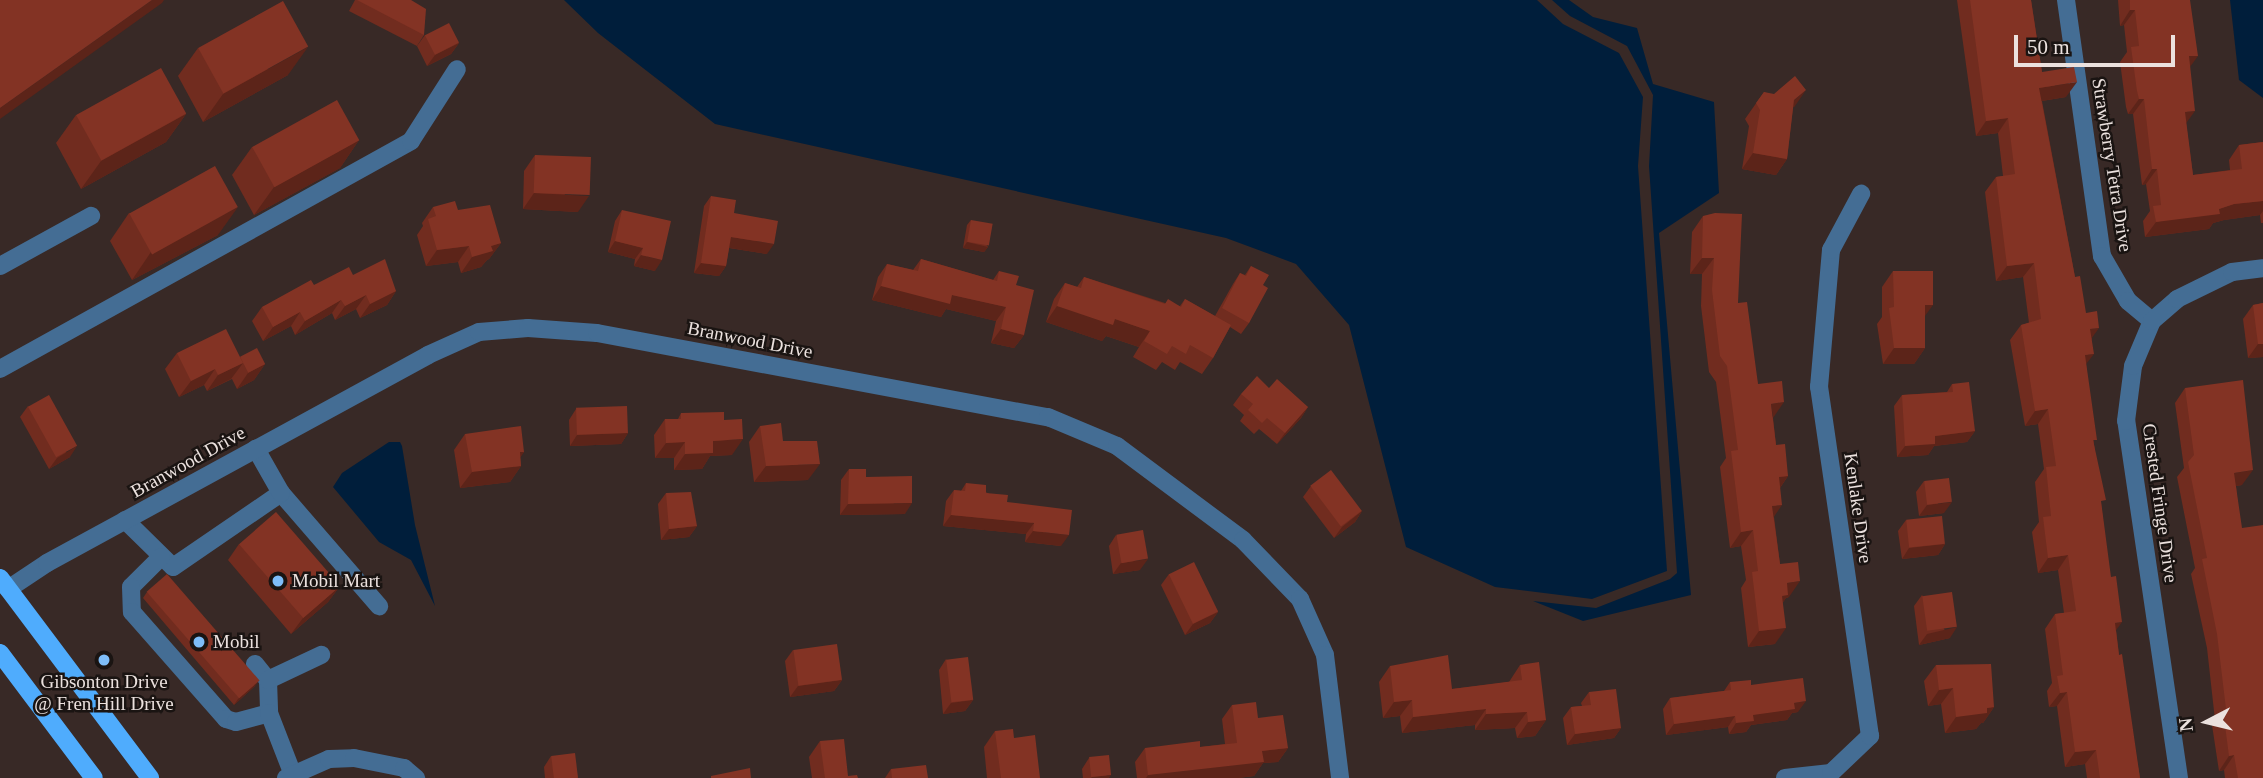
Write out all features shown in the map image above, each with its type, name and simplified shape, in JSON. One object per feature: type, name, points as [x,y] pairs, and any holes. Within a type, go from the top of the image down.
[{"type":"main road","points":[[4,584],[150,778]]},
{"type":"main road","points":[[0,653],[94,778]]},
{"type":"street","name":"Strawberry Tetra Drive","points":[[2066,0],[2102,256],[2128,301],[2152,321]]},
{"type":"street","points":[[0,369],[411,141],[457,69]]},
{"type":"street","name":"Kenlake Drive","points":[[1785,778],[1831,773],[1870,736],[1819,387],[1830,250],[1861,194]]},
{"type":"street","points":[[0,266],[91,216]]},
{"type":"street","name":"Crested Fringe Drive","points":[[2179,778],[2126,421],[2133,366],[2152,321],[2177,299],[2232,272],[2263,268]]},
{"type":"street","name":"Branwood Drive","points":[[4,584],[428,355],[479,332],[528,328],[597,333],[1048,417],[1117,446],[1243,540],[1300,599],[1325,655],[1340,778]]},
{"type":"street","points":[[256,449],[281,493],[379,606]]},
{"type":"street","points":[[125,520],[173,568],[281,493]]},
{"type":"street","points":[[161,557],[131,587],[132,612],[226,719],[236,722],[269,713]]},
{"type":"street","points":[[268,680],[321,655]]},
{"type":"street","points":[[255,664],[268,680],[269,713],[289,776],[329,760],[354,758],[404,768],[416,778]]},
{"type":"water","points":[[564,0],[1537,0],[1563,24],[1619,53],[1643,97],[1638,166],[1667,571],[1592,599],[1495,587],[1406,547],[1349,325],[1296,264],[1226,238],[715,124],[598,33]]},
{"type":"water","points":[[1552,0],[1569,0],[1593,17],[1637,28],[1653,84],[1714,102],[1719,193],[1659,233],[1691,595],[1583,621],[1533,601],[1596,608],[1670,579],[1677,573],[1649,166],[1653,95],[1627,46],[1570,16]]},
{"type":"water","points":[[2230,0],[2263,0],[2263,98],[2239,80]]},
{"type":"water","points":[[389,442],[400,442],[402,446],[415,525],[435,606],[411,560],[379,542],[333,487],[342,473]]},
{"type":"building","points":[[0,0],[152,0],[0,108]]},
{"type":"building","points":[[357,0],[411,0],[426,9],[424,35]]},
{"type":"building","points":[[1970,0],[2031,0],[2042,72],[2074,67],[2077,82],[2039,88],[2075,277],[2080,276],[2086,313],[2097,311],[2099,328],[2090,329],[2094,354],[2085,355],[2097,440],[2093,440],[2106,500],[2101,501],[2111,577],[2116,576],[2122,622],[2115,623],[2119,655],[2122,654],[2140,778],[2100,778],[2096,750],[2075,752],[2067,692],[2060,693],[2057,676],[2063,675],[2055,614],[2076,611],[2068,555],[2048,558],[2043,517],[2051,516],[2046,467],[2056,466],[2048,409],[2035,411],[2021,325],[2041,319],[2034,263],[2007,266],[1996,177],[2015,174],[2008,118],[1986,121]]},
{"type":"building","points":[[2130,0],[2190,0],[2198,56],[2189,56],[2195,111],[2185,112],[2193,175],[2242,169],[2239,145],[2263,142],[2263,201],[2234,204],[2219,209],[2220,214],[2156,222],[2153,206],[2161,205],[2157,169],[2152,169],[2144,99],[2139,99],[2137,91],[2131,47],[2139,46],[2135,10],[2130,10]]},
{"type":"building","points":[[283,1],[308,46],[223,94],[198,48]]},
{"type":"building","points":[[449,23],[459,43],[435,55],[425,35]]},
{"type":"building","points":[[161,68],[186,113],[101,161],[76,115]]},
{"type":"building","points":[[1795,76],[1806,90],[1794,100],[1787,159],[1753,153],[1760,110],[1756,103],[1764,92],[1774,94]]},
{"type":"building","points":[[337,100],[359,140],[274,187],[252,147]]},
{"type":"building","points":[[535,155],[591,157],[590,195],[534,193]]},
{"type":"building","points":[[215,166],[238,207],[152,255],[129,214]]},
{"type":"building","points":[[711,196],[736,200],[734,213],[778,221],[774,244],[731,237],[726,266],[701,263]]},
{"type":"building","points":[[455,201],[458,210],[490,205],[501,243],[491,246],[493,251],[472,257],[469,246],[437,250],[428,219],[436,216],[433,207]]},
{"type":"building","points":[[622,210],[671,221],[662,260],[641,255],[643,248],[615,241]]},
{"type":"building","points":[[1715,213],[1742,214],[1738,303],[1747,302],[1758,384],[1782,381],[1784,402],[1771,404],[1776,445],[1785,444],[1788,476],[1779,477],[1782,505],[1772,506],[1780,564],[1798,562],[1800,581],[1787,583],[1788,595],[1782,596],[1786,628],[1759,631],[1752,572],[1758,571],[1753,530],[1741,532],[1731,451],[1738,450],[1727,366],[1720,356],[1712,290],[1714,258],[1702,258],[1703,216]]},
{"type":"building","points":[[971,220],[993,224],[989,245],[967,242]]},
{"type":"building","points":[[385,259],[396,291],[370,304],[366,295],[345,306],[341,300],[305,321],[300,312],[273,327],[262,307],[311,280],[314,285],[349,267],[353,275]]},
{"type":"building","points":[[921,259],[997,281],[999,271],[1019,276],[1016,285],[1034,290],[1024,335],[1001,329],[1006,307],[952,295],[950,304],[881,286],[887,264],[918,271]]},
{"type":"building","points":[[1251,266],[1269,275],[1263,285],[1268,288],[1249,323],[1222,308],[1240,273],[1246,276]]},
{"type":"building","points":[[1893,271],[1933,271],[1933,305],[1925,305],[1925,348],[1894,348],[1889,308],[1894,307]]},
{"type":"building","points":[[1084,277],[1165,304],[1168,299],[1181,307],[1185,299],[1231,325],[1213,358],[1190,345],[1186,354],[1172,346],[1167,354],[1144,341],[1150,331],[1115,319],[1113,325],[1057,306],[1065,283],[1081,288]]},
{"type":"building","points":[[2263,303],[2263,344],[2258,344],[2253,305]]},
{"type":"building","points":[[226,329],[243,363],[218,375],[215,369],[191,381],[177,353]]},
{"type":"building","points":[[257,348],[265,364],[248,373],[240,357]]},
{"type":"building","points":[[1257,376],[1269,388],[1277,379],[1308,407],[1285,433],[1267,418],[1262,423],[1248,410],[1253,404],[1241,394]]},
{"type":"building","points":[[2243,380],[2253,470],[2234,473],[2242,528],[2263,525],[2263,778],[2238,778],[2234,755],[2229,756],[2217,634],[2202,559],[2207,558],[2188,462],[2194,455],[2185,388]]},
{"type":"building","points":[[1969,382],[1975,431],[1935,436],[1935,444],[1905,446],[1902,395],[1953,392],[1952,384]]},
{"type":"building","points":[[49,395],[77,446],[56,457],[28,407]]},
{"type":"building","points":[[627,406],[628,433],[577,435],[576,408]]},
{"type":"building","points":[[724,412],[724,420],[742,419],[743,439],[713,441],[713,453],[685,454],[685,442],[666,443],[665,419],[681,419],[681,413]]},
{"type":"building","points":[[781,423],[783,441],[817,441],[820,464],[766,466],[760,426]]},
{"type":"building","points":[[521,426],[524,452],[520,452],[521,466],[472,472],[465,434]]},
{"type":"building","points":[[849,469],[866,469],[866,477],[912,476],[912,503],[848,504]]},
{"type":"building","points":[[1331,470],[1362,511],[1341,526],[1310,486]]},
{"type":"building","points":[[1949,478],[1952,502],[1927,505],[1924,481]]},
{"type":"building","points":[[966,483],[986,485],[986,493],[1008,495],[1007,502],[1072,510],[1069,535],[1033,531],[1034,523],[951,515],[954,490],[965,491]]},
{"type":"building","points":[[691,492],[697,526],[669,529],[666,493]]},
{"type":"building","points":[[276,512],[340,586],[303,618],[239,544]]},
{"type":"building","points":[[1942,516],[1945,544],[1909,548],[1906,520]]},
{"type":"building","points":[[1143,530],[1148,559],[1121,563],[1116,535]]},
{"type":"building","points":[[1194,562],[1218,611],[1193,624],[1169,574]]},
{"type":"building","name":"Mobil","points":[[167,574],[260,680],[239,698],[147,592]]},
{"type":"building","points":[[1952,592],[1957,627],[1927,631],[1922,596]]},
{"type":"building","points":[[837,644],[842,680],[798,686],[793,650]]},
{"type":"building","points":[[1448,655],[1452,689],[1522,680],[1520,665],[1539,662],[1546,720],[1528,722],[1527,712],[1486,714],[1486,709],[1413,717],[1412,700],[1394,702],[1390,666]]},
{"type":"building","points":[[968,657],[973,700],[951,702],[946,660]]},
{"type":"building","points":[[1991,664],[1994,707],[1987,708],[1987,713],[1956,717],[1953,688],[1939,690],[1936,665]]},
{"type":"building","points":[[1803,678],[1806,701],[1794,703],[1795,709],[1753,715],[1754,721],[1736,723],[1735,716],[1674,724],[1670,698],[1731,690],[1730,682],[1751,680],[1751,685]]},
{"type":"building","points":[[1616,689],[1621,728],[1575,734],[1571,707],[1591,705],[1589,692]]},
{"type":"building","points":[[1256,702],[1258,718],[1283,715],[1288,748],[1262,751],[1264,762],[1148,775],[1145,748],[1200,741],[1200,747],[1237,743],[1232,705]]},
{"type":"building","points":[[1013,729],[1014,738],[1035,735],[1040,778],[1001,778],[995,731]]},
{"type":"building","points":[[844,739],[848,776],[857,775],[858,778],[825,778],[820,741]]},
{"type":"building","points":[[575,753],[578,778],[554,778],[551,756]]},
{"type":"building","points":[[1109,755],[1111,775],[1091,777],[1089,757]]},
{"type":"building","points":[[926,765],[928,778],[892,778],[891,769]]},
{"type":"building","points":[[750,768],[751,778],[711,778],[711,776]]},
{"type":"place","name":"Mobil Mart","points":[[278,581]]},
{"type":"place","name":"Mobil","points":[[199,642]]},
{"type":"place","name":"Gibsonton Drive @ Fren Hill Drive","points":[[104,660]]}]
